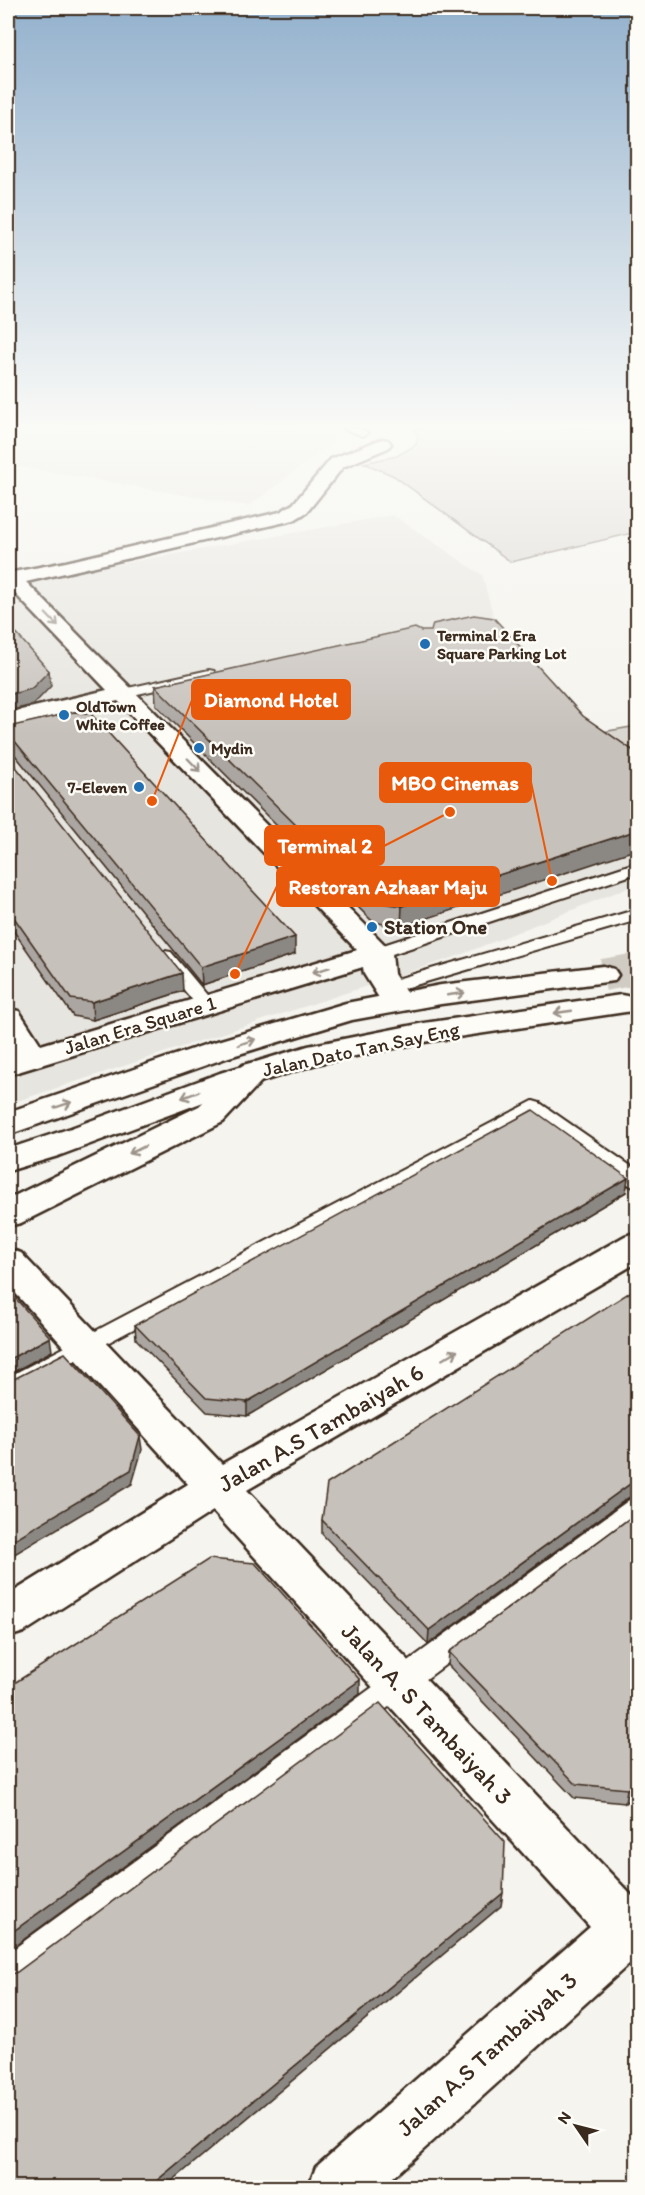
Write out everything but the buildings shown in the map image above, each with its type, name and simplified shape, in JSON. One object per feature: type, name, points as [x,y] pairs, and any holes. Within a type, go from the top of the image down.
[{"type":"street","points":[[9,578],[222,530]]},
{"type":"street","points":[[9,578],[376,953],[379,974],[393,994]]},
{"type":"street","points":[[8,604],[32,599]]},
{"type":"street","points":[[8,720],[124,693]]},
{"type":"street","name":"Jalan Era Square 1","points":[[20,1061],[376,953]]},
{"type":"street","name":"Jalan Dato Tan Say Eng","points":[[8,1124],[393,994],[603,975]]},
{"type":"street","name":"Jalan Dato Tan Say Eng","points":[[8,1160],[254,1072],[309,1056],[416,1034],[621,1004]]},
{"type":"street","points":[[8,1018],[20,1061]]},
{"type":"street","points":[[8,1214],[211,1114],[254,1072]]},
{"type":"street","name":"Jalan A.S Tambaiyah 6","points":[[8,1618],[216,1487],[638,1245]]},
{"type":"street","name":"Jalan A. S Tambaiyah 3","points":[[8,1262],[399,1683],[634,1930]]},
{"type":"street","name":"Jalan A.S Tambaiyah 3","points":[[337,2187],[634,1930]]},
{"type":"lane","points":[[124,693],[217,672]]},
{"type":"lane","points":[[376,953],[638,867]]},
{"type":"lane","points":[[393,994],[638,914]]},
{"type":"lane","points":[[154,942],[206,1005]]},
{"type":"lane","points":[[8,1387],[533,1107],[638,1181]]},
{"type":"lane","points":[[8,1972],[638,1507]]},
{"type":"shaded area","points":[[307,530],[416,530],[482,575],[502,647],[637,769],[637,884],[455,957],[8,1104],[8,584]]},
{"type":"shaded area","points":[[468,530],[637,530],[637,532],[511,562]]},
{"type":"shaded area","points":[[637,726],[637,769],[591,734]]},
{"type":"tunnel","points":[[603,975],[638,969]]},
{"type":"place","name":"Terminal 2 Era Square Parking Lot","points":[[425,644]]},
{"type":"place","name":"OldTown White Coffee","points":[[64,715]]},
{"type":"place","name":"Mydin","points":[[199,748]]},
{"type":"place","name":"7-Eleven","points":[[139,787]]},
{"type":"place","name":"Diamond Hotel","points":[[152,801]]},
{"type":"place","name":"Terminal 2","points":[[450,812]]},
{"type":"place","name":"MBO Cinemas","points":[[552,881]]},
{"type":"place","name":"Station One","points":[[372,927]]},
{"type":"place","name":"Restoran Azhaar Maju","points":[[235,974]]}]
